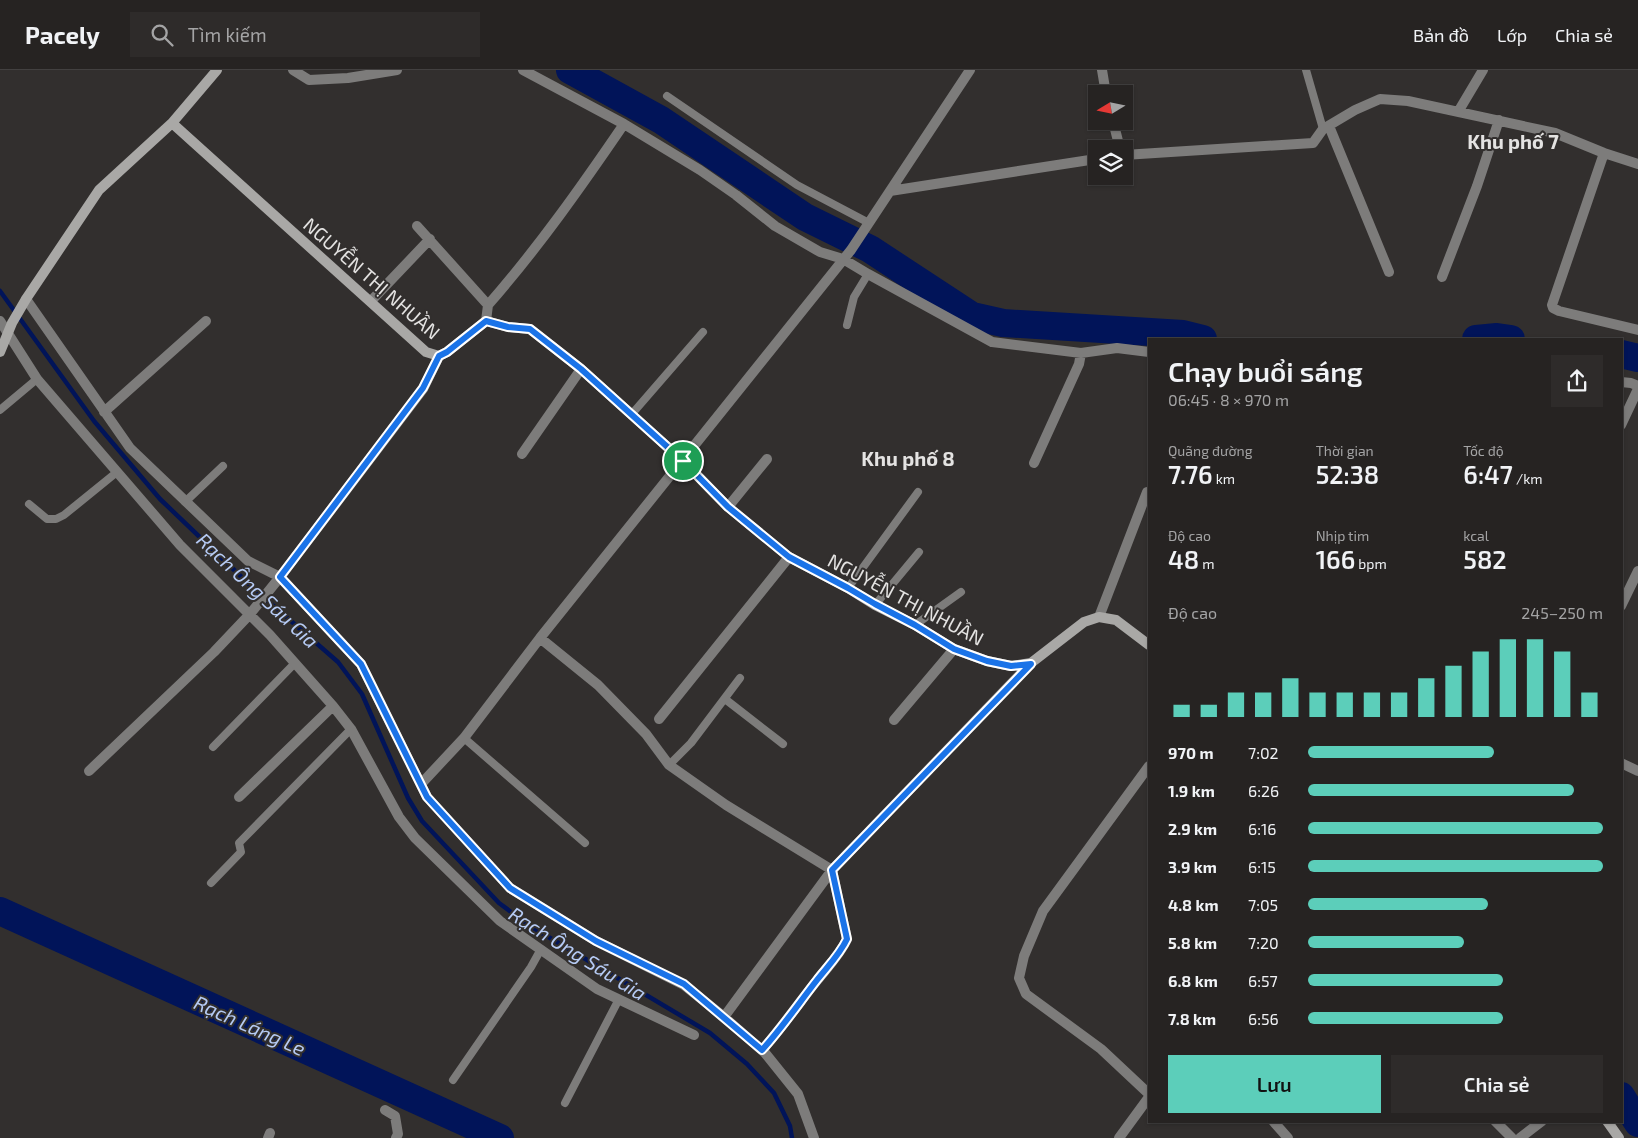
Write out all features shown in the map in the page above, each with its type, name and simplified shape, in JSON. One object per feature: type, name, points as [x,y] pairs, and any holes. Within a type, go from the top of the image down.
[{"type":"street","points":[[0,352],[12,323],[24,303],[99,190],[172,123],[217,70]]},
{"type":"street","points":[[293,70],[309,80],[348,78],[374,72],[397,70]]},
{"type":"street","points":[[524,70],[624,124],[700,170],[736,195],[775,226],[820,252],[843,258],[868,274],[992,342],[1081,354],[1117,348],[1148,352]]},
{"type":"street","points":[[1102,70],[1104,85]]},
{"type":"street","points":[[1458,112],[1483,70]]},
{"type":"street","points":[[421,784],[464,738],[540,638],[851,250],[966,71]]},
{"type":"street","points":[[1133,154],[1313,143],[1326,128],[1355,110],[1380,99],[1408,101],[1555,133],[1604,153],[1638,164]]},
{"type":"street","points":[[1442,277],[1477,186],[1499,120]]},
{"type":"street","name":"NGUYỄN THỊ NHUẦN","points":[[172,123],[426,352],[439,356],[447,352],[486,321],[508,327],[530,329],[581,369],[683,461],[728,507],[789,557],[915,625],[954,649],[987,661],[1011,666],[1031,664]]},
{"type":"street","points":[[486,321],[488,305],[519,270],[555,223],[624,124]]},
{"type":"street","points":[[1326,128],[1389,272]]},
{"type":"street","points":[[1604,153],[1552,305],[1553,308],[1559,311],[1638,330]]},
{"type":"street","points":[[890,190],[1088,160]]},
{"type":"street","points":[[417,226],[488,305]]},
{"type":"street","points":[[371,301],[430,239]]},
{"type":"street","points":[[24,303],[130,448],[248,561],[277,581],[361,664],[427,797],[510,888],[596,941],[684,984],[762,1050],[798,1094],[814,1138]]},
{"type":"street","points":[[0,321],[37,379],[180,545],[252,612],[333,706],[351,729],[399,816],[415,838],[500,920],[597,989],[694,1035]]},
{"type":"street","points":[[104,412],[206,322]]},
{"type":"street","points":[[1034,463],[1079,364],[1081,354]]},
{"type":"street","points":[[89,771],[214,652],[252,612],[423,388],[439,356]]},
{"type":"street","points":[[522,454],[581,369]]},
{"type":"street","points":[[1623,382],[1631,383],[1638,388],[1623,421]]},
{"type":"street","points":[[728,507],[767,459]]},
{"type":"street","points":[[1099,617],[1147,492]]},
{"type":"street","points":[[659,719],[789,557]]},
{"type":"street","points":[[1623,602],[1638,571]]},
{"type":"street","points":[[724,1017],[832,870],[1031,664],[1084,622],[1099,617],[1116,620],[1148,644]]},
{"type":"street","points":[[540,638],[598,685],[646,734],[669,765],[726,805],[832,870],[847,939],[842,949],[782,1028],[762,1050]]},
{"type":"street","points":[[894,720],[954,649]]},
{"type":"street","points":[[239,797],[333,706]]},
{"type":"street","points":[[1623,764],[1638,771]]},
{"type":"street","points":[[1148,767],[1043,911],[1024,956],[1020,978],[1026,994],[1101,1049],[1148,1094]]},
{"type":"street","points":[[1119,1138],[1148,1096]]},
{"type":"street","points":[[386,1110],[395,1116],[398,1134],[396,1138]]},
{"type":"street","points":[[1275,1123],[1288,1138]]},
{"type":"street","points":[[1497,1123],[1512,1138]]},
{"type":"street","points":[[1520,1138],[1539,1123]]},
{"type":"street","points":[[1608,1123],[1619,1138]]},
{"type":"lane","points":[[1306,70],[1326,128]]},
{"type":"lane","points":[[667,96],[797,185],[866,226]]},
{"type":"lane","points":[[847,325],[854,297],[868,274]]},
{"type":"lane","points":[[632,415],[703,332]]},
{"type":"lane","points":[[0,410],[37,379]]},
{"type":"lane","points":[[185,502],[223,466]]},
{"type":"lane","points":[[29,504],[47,519],[56,519],[64,515],[117,472]]},
{"type":"lane","points":[[848,588],[918,492]]},
{"type":"lane","points":[[875,604],[920,552]]},
{"type":"lane","points":[[915,625],[961,592]]},
{"type":"lane","points":[[213,747],[295,663]]},
{"type":"lane","points":[[669,765],[692,742],[740,678]]},
{"type":"lane","points":[[725,699],[783,744]]},
{"type":"lane","points":[[211,883],[241,852],[238,843],[351,729]]},
{"type":"lane","points":[[464,738],[585,843]]},
{"type":"lane","points":[[453,1080],[541,949]]},
{"type":"lane","points":[[565,1103],[619,999]]},
{"type":"waterway","points":[[570,70],[661,120],[805,217],[870,249],[972,316],[1003,323],[1183,334],[1199,338]]},
{"type":"waterway","name":"Rạch Ông Sáu Gia","points":[[0,291],[94,421],[160,499],[253,588],[338,662],[362,694],[408,798],[422,821],[499,903],[530,926],[710,1033],[747,1064],[774,1093],[790,1126],[792,1138]]},
{"type":"waterway","points":[[1486,338],[1504,338]]},
{"type":"waterway","points":[[1623,354],[1638,358]]},
{"type":"waterway","name":"Rạch Láng Le","points":[[0,911],[500,1138]]},
{"type":"waterway","points":[[1623,1099],[1638,1123]]},
{"type":"district","name":"Khu phố 7","points":[[1513,141]]},
{"type":"district","name":"Khu phố 8","points":[[908,458]]},
{"type":"route","points":[[486,321],[508,327],[530,329],[581,369],[683,461],[728,507],[789,557],[915,625],[954,649],[987,661],[1011,666],[1031,664],[832,870],[847,939],[842,949],[782,1028],[762,1050],[684,984],[596,941],[510,888],[427,797],[361,664],[280,577],[423,388],[439,356],[447,352],[486,321]]}]
